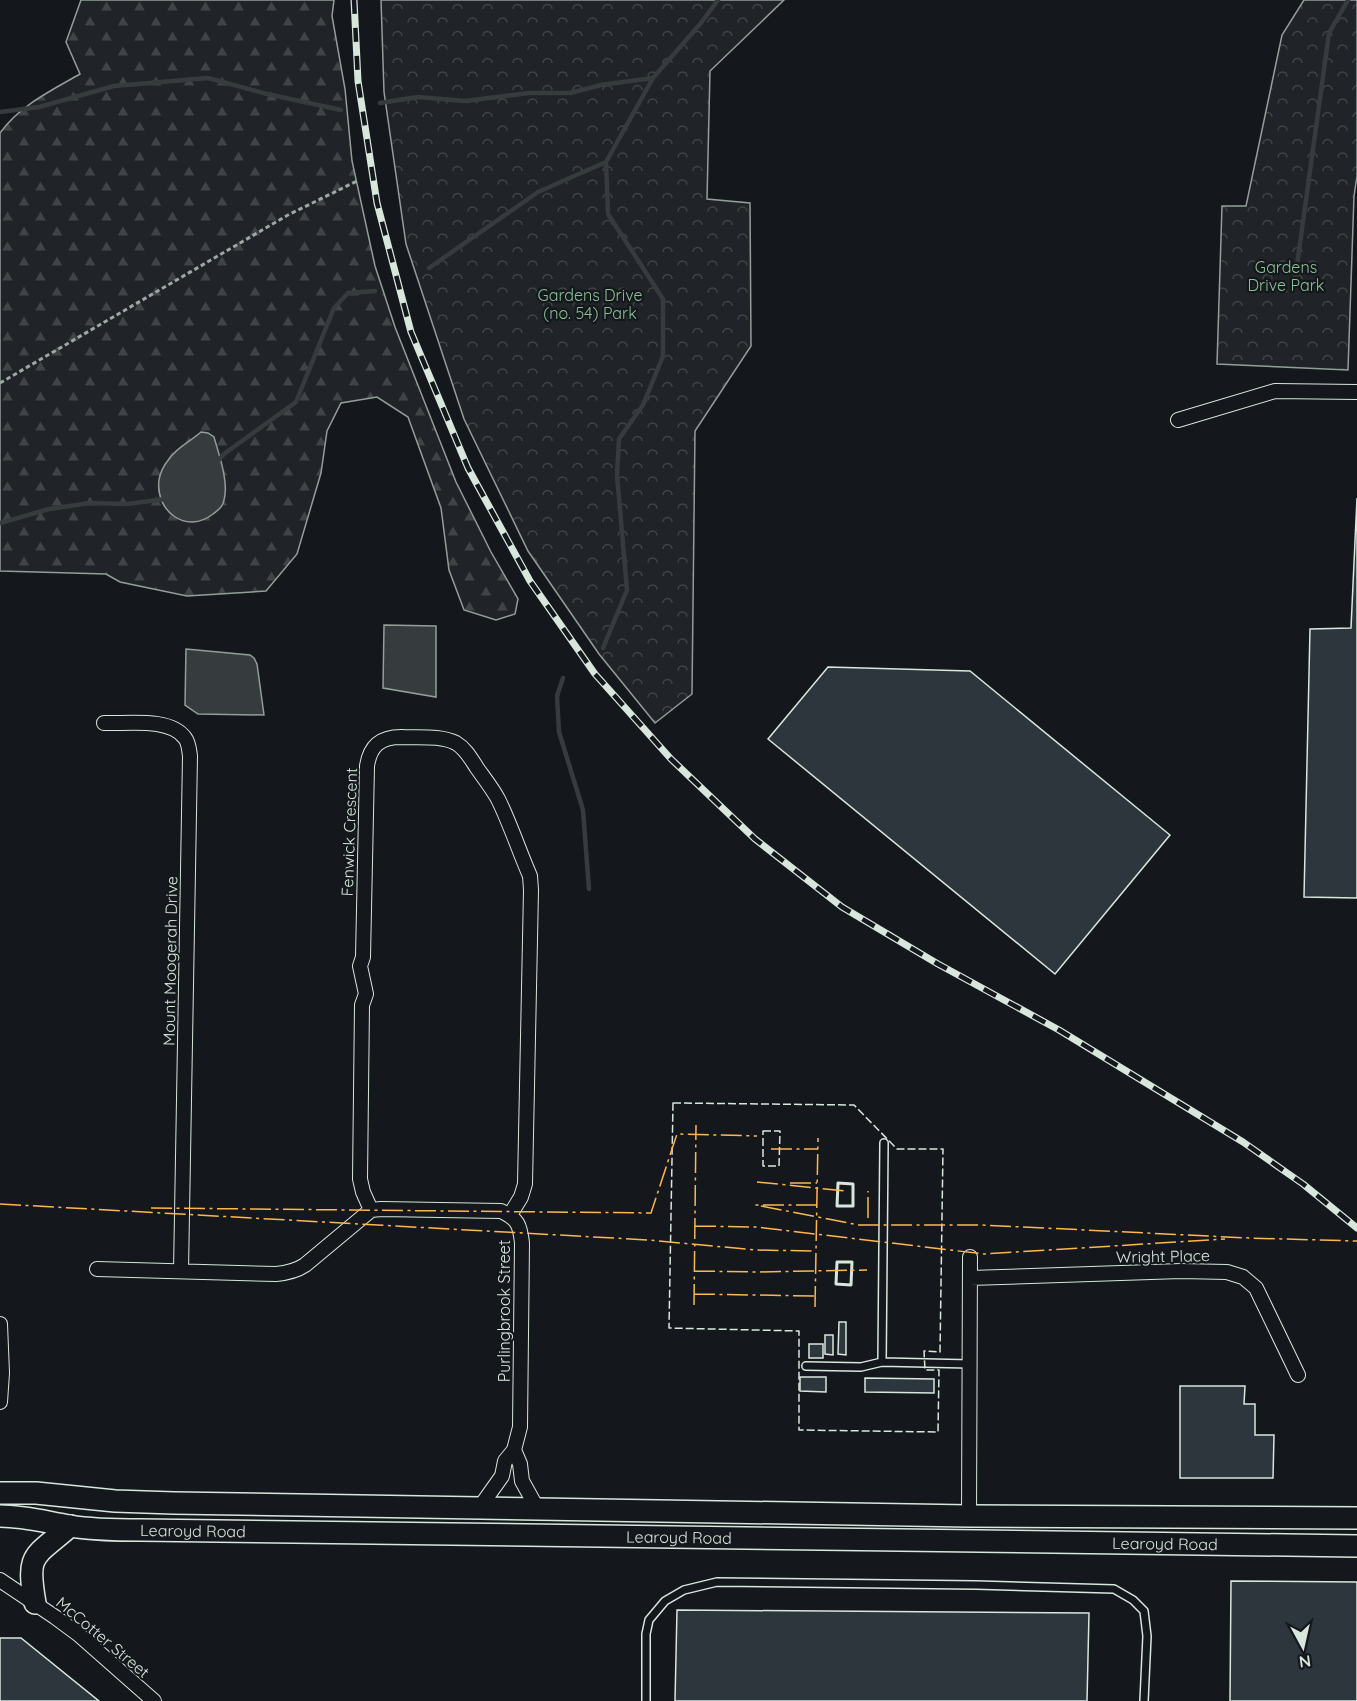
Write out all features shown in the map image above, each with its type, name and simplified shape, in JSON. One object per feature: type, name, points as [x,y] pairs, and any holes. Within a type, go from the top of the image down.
[{"type":"main road","name":"Learoyd Road","points":[[0,1493],[36,1493],[115,1501],[162,1502],[969,1516],[1357,1518]]},
{"type":"main road","name":"Learoyd Road","points":[[0,1516],[32,1518],[70,1526],[141,1530],[1357,1546]]},
{"type":"main road","points":[[35,1603],[31,1579],[33,1562],[37,1553],[70,1526]]},
{"type":"street","points":[[1178,420],[1275,391],[1357,392]]},
{"type":"street","name":"Mount Moogerah Drive","points":[[104,723],[163,724],[176,729],[187,740],[190,756],[182,1271]]},
{"type":"street","name":"Fenwick Crescent","points":[[371,1210],[360,1179],[362,1005],[366,994],[360,966],[363,957],[368,756],[377,743],[385,739],[429,738],[449,740],[465,750],[499,801],[530,876],[525,1184],[521,1197],[510,1215]]},
{"type":"street","points":[[97,1269],[276,1274],[294,1272],[371,1210]]},
{"type":"street","name":"Purlingbrook Street","points":[[371,1210],[501,1211],[510,1215],[521,1228],[520,1427],[514,1450],[505,1461],[498,1482],[480,1507]]},
{"type":"street","points":[[969,1516],[970,1257]]},
{"type":"street","name":"Wright Place","points":[[970,1278],[1181,1271],[1227,1272],[1242,1277],[1256,1288],[1298,1375]]},
{"type":"street","points":[[0,1324],[2,1373],[0,1402]]},
{"type":"street","name":"Purlingbrook Street","points":[[514,1450],[520,1464],[522,1481],[537,1508]]},
{"type":"street","name":"McCotter Street","points":[[0,1580],[78,1634],[153,1701]]},
{"type":"lane","points":[[882,1362],[884,1143]]},
{"type":"lane","points":[[806,1366],[861,1367],[882,1362],[970,1364]]},
{"type":"lane","points":[[645,1701],[646,1634],[649,1620],[665,1601],[684,1590],[717,1582],[1114,1589],[1144,1611],[1147,1636],[1144,1701]]},
{"type":"path","points":[[0,383],[288,215],[357,181]]},
{"type":"green space","points":[[81,0],[334,0],[332,16],[345,89],[352,161],[375,266],[395,327],[456,482],[491,552],[518,599],[515,614],[496,620],[464,610],[449,570],[441,508],[408,417],[377,397],[341,403],[327,431],[321,473],[297,554],[266,591],[187,596],[120,582],[106,574],[0,571],[0,133],[26,107],[80,74],[66,42]]},
{"type":"green space","name":"Gardens Drive (no. 54) Park","points":[[381,0],[784,0],[710,71],[707,199],[750,203],[751,346],[695,431],[692,694],[655,723],[599,654],[528,551],[464,419],[406,244],[384,92]]},
{"type":"green space","name":"Gardens Drive Park","points":[[1304,0],[1357,0],[1357,176],[1354,196],[1348,370],[1217,364],[1222,206],[1246,206],[1282,35]]},
{"type":"shaded area","points":[[201,432],[214,437],[221,460],[225,485],[223,505],[203,520],[183,521],[167,510],[162,501],[159,491],[160,474],[172,455]]},
{"type":"shaded area","points":[[384,625],[436,626],[436,697],[383,688]]},
{"type":"shaded area","points":[[186,649],[250,655],[254,658],[257,664],[264,715],[198,714],[185,705]]},
{"type":"building","points":[[1357,498],[1357,898],[1304,897],[1310,629],[1351,628]]},
{"type":"building","points":[[828,667],[970,671],[1170,835],[1055,974],[768,739]]},
{"type":"building","points":[[839,1322],[846,1322],[846,1355],[838,1354]]},
{"type":"building","points":[[825,1335],[833,1335],[833,1355],[825,1354]]},
{"type":"building","points":[[809,1344],[823,1344],[823,1358],[809,1358]]},
{"type":"building","points":[[800,1377],[826,1377],[826,1392],[800,1391]]},
{"type":"building","points":[[865,1378],[934,1379],[934,1393],[865,1392]]},
{"type":"building","points":[[1180,1386],[1245,1386],[1244,1404],[1255,1404],[1255,1435],[1274,1435],[1273,1478],[1180,1478]]},
{"type":"building","points":[[1231,1581],[1357,1582],[1357,1701],[1230,1701]]},
{"type":"building","points":[[677,1610],[1089,1613],[1087,1701],[675,1701]]},
{"type":"building","points":[[0,1638],[21,1638],[99,1701],[0,1701]]},
{"type":"waterway","points":[[429,268],[538,192],[606,162],[653,78],[718,0]]},
{"type":"waterway","points":[[1295,280],[1329,33],[1348,0]]},
{"type":"waterway","points":[[0,112],[39,107],[114,86],[208,78],[341,110]]},
{"type":"waterway","points":[[380,103],[418,97],[465,101],[529,93],[570,93],[601,85],[653,78]]},
{"type":"waterway","points":[[603,648],[627,590],[617,475],[619,439],[643,405],[663,356],[663,299],[608,214],[606,162]]},
{"type":"waterway","points":[[216,463],[224,454],[296,402],[334,308],[348,293],[375,291]]},
{"type":"waterway","points":[[0,523],[49,509],[90,503],[127,504],[165,499]]},
{"type":"waterway","points":[[563,678],[557,696],[559,732],[583,810],[589,889]]},
{"type":"railway","points":[[354,0],[358,81],[377,203],[411,332],[468,468],[530,581],[595,674],[671,759],[755,839],[842,907],[938,964],[1059,1030],[1243,1142],[1303,1184],[1357,1228]]},
{"type":"fence","points":[[673,1103],[854,1105],[897,1149],[943,1149],[940,1352],[924,1351],[925,1370],[939,1370],[938,1432],[799,1430],[799,1331],[669,1328],[673,1103]]},
{"type":"fence","points":[[763,1131],[780,1131],[779,1166],[763,1166],[763,1131]]},
{"type":"wall","points":[[838,1183],[853,1184],[853,1206],[837,1206],[838,1183]]},
{"type":"wall","points":[[837,1262],[852,1262],[851,1285],[836,1284],[837,1262]]},
{"type":"power","points":[[694,1305],[696,1125]]},
{"type":"power","points":[[151,1208],[651,1213],[677,1134],[757,1136]]},
{"type":"power","points":[[815,1307],[818,1138]]},
{"type":"power","points":[[771,1149],[818,1149]]},
{"type":"power","points":[[757,1182],[846,1191]]},
{"type":"power","points":[[790,1183],[817,1183]]},
{"type":"power","points":[[868,1191],[868,1218]]},
{"type":"power","points":[[0,1204],[648,1240],[756,1250],[816,1251]]},
{"type":"power","points":[[817,1205],[756,1205],[859,1225],[982,1225],[1357,1241]]},
{"type":"power","points":[[695,1226],[756,1227],[984,1254],[1225,1239]]},
{"type":"power","points":[[694,1271],[867,1270]]},
{"type":"power","points":[[694,1294],[815,1296]]}]
